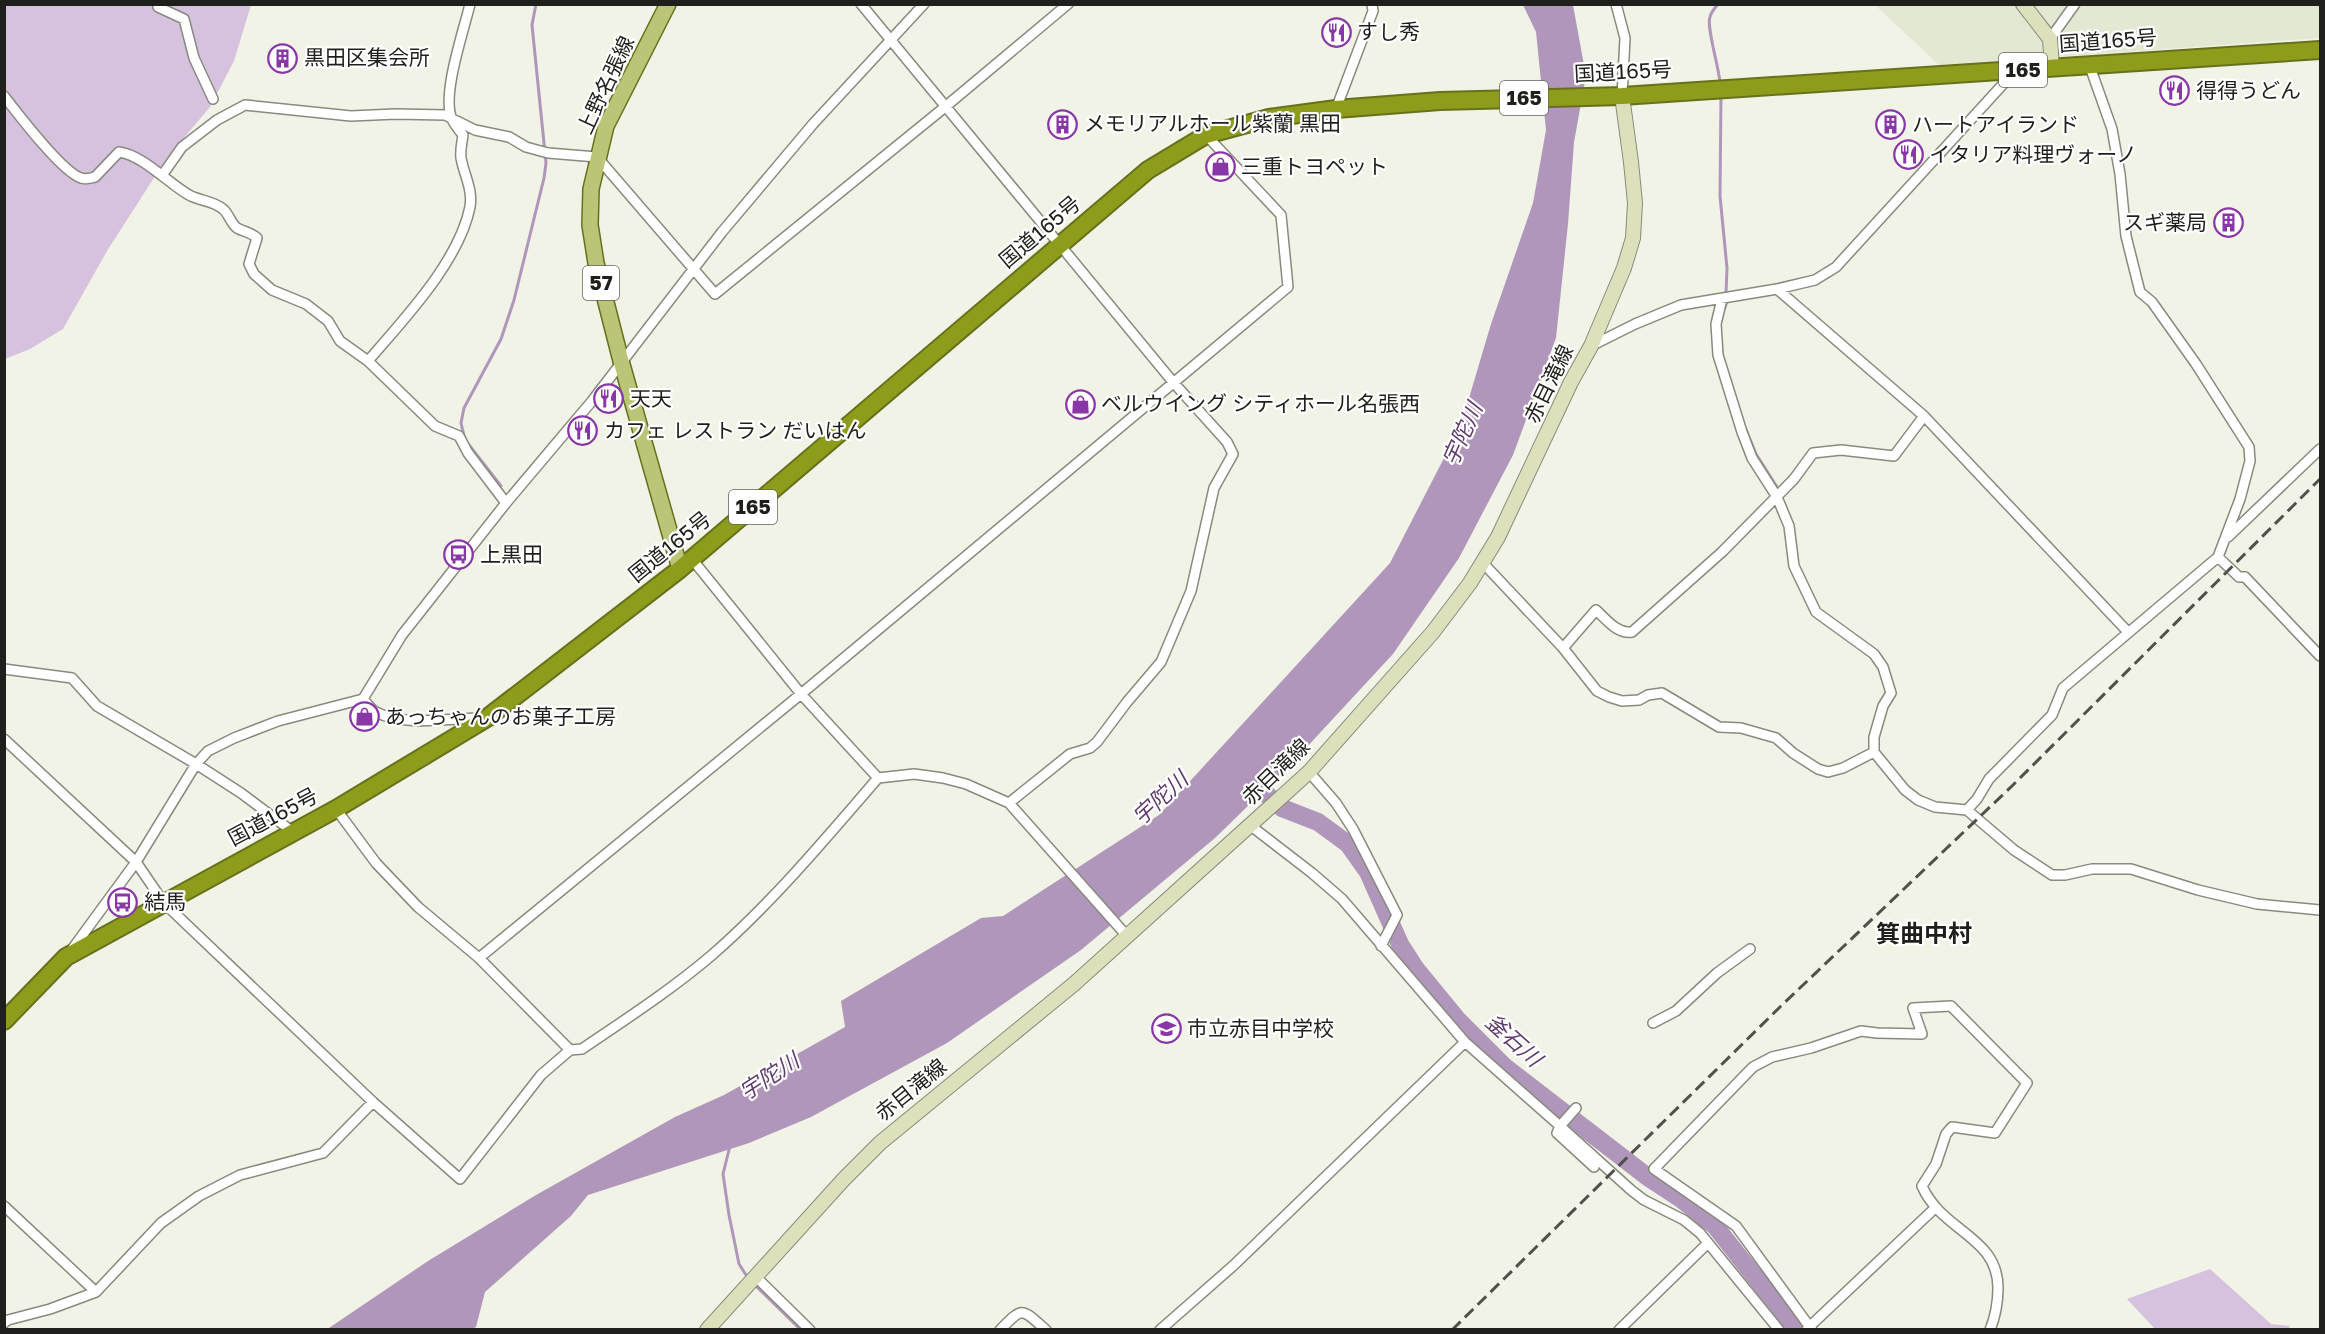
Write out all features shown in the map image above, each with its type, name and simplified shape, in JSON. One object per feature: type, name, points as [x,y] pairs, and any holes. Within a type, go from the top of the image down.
[{"type":"highway","name":"国道165号","points":[[4,1021],[66,957],[336,809],[487,718],[686,564],[1148,170],[1206,135],[1269,118],[1336,109],[1440,101],[1614,96],[2320,50]]},
{"type":"main road","name":"上野名張線","points":[[668,4],[606,126],[591,189],[590,240],[621,361],[686,564]]},
{"type":"main road","points":[[2023,4],[2050,39],[2052,67]]},
{"type":"main road","name":"赤目滝線","points":[[707,1329],[844,1179],[880,1143],[1074,984],[1125,934],[1251,826],[1309,772],[1433,632],[1470,583],[1498,537],[1571,382],[1591,346],[1624,268],[1633,238],[1635,203],[1631,162],[1614,96]]},
{"type":"street","points":[[368,361],[443,267],[470,208],[471,189],[460,154],[463,135],[451,118],[448,98],[470,4]]},
{"type":"street","points":[[861,4],[1173,382],[1227,442],[1233,454],[1214,488],[1191,591],[1161,662],[1097,742],[1090,748],[1070,754],[1009,803]]},
{"type":"street","points":[[66,957],[136,862],[196,764],[208,751],[267,725],[363,699],[402,635],[506,503],[592,401],[693,269],[813,124],[924,4]]},
{"type":"street","points":[[163,174],[182,147],[217,120],[245,105],[340,116],[445,115],[475,130],[509,137],[526,147],[544,152],[597,157],[715,294],[945,108],[1068,4]]},
{"type":"street","points":[[1614,96],[1624,38],[1616,4]]},
{"type":"street","points":[[2050,39],[2075,4]]},
{"type":"street","points":[[158,7],[184,20],[194,58],[213,99]]},
{"type":"street","points":[[1336,109],[1370,7]]},
{"type":"street","points":[[1967,810],[1989,779],[2052,715],[2063,688],[2218,557],[2226,539],[2250,461],[2249,447],[2196,364],[2152,302],[2140,292],[2126,236],[2120,174],[2112,129],[2089,64]]},
{"type":"street","points":[[1591,346],[1681,305],[1777,290],[1815,280],[1836,267],[2016,70]]},
{"type":"street","points":[[4,96],[41,142],[80,178],[95,177],[119,152],[128,153],[163,174],[189,195],[209,201],[224,210],[235,227],[252,233],[257,238],[249,264],[254,274],[272,290],[306,304],[328,321],[340,341],[368,361],[435,426],[459,436],[468,453],[506,503]]},
{"type":"street","points":[[479,958],[801,694],[1288,287],[1281,215],[1206,135]]},
{"type":"street","points":[[1777,290],[1924,416],[2128,632]]},
{"type":"street","points":[[1722,299],[1716,324],[1718,355],[1742,432],[1752,458],[1777,496],[1789,526],[1794,566],[1816,612],[1874,654],[1883,667],[1891,693],[1883,706],[1874,737],[1874,752],[1905,790],[1918,800],[1935,807],[1967,810],[2014,850],[2052,874],[2065,875],[2092,869],[2131,868],[2198,890],[2258,904],[2320,910]]},
{"type":"street","points":[[1563,648],[1596,610],[1624,633],[1632,632],[1722,552],[1794,479],[1813,453],[1841,450],[1893,456],[1924,416]]},
{"type":"street","points":[[2226,539],[2320,449]]},
{"type":"street","points":[[2218,557],[2239,577],[2245,577],[2320,656]]},
{"type":"street","points":[[1482,563],[1563,648],[1597,691],[1609,698],[1622,701],[1662,693],[1719,727],[1741,728],[1776,738],[1793,753],[1818,769],[1828,772],[1843,768],[1874,752]]},
{"type":"street","points":[[686,564],[878,778]]},
{"type":"street","points":[[4,669],[72,678],[97,706],[196,764],[241,793],[293,832]]},
{"type":"street","points":[[363,699],[376,712],[412,722],[449,718],[487,718]]},
{"type":"street","points":[[4,739],[136,862],[164,903],[374,1102],[460,1179],[541,1076],[570,1050],[582,1049],[658,998],[712,954],[811,856],[878,778],[914,774],[943,778],[966,784],[1009,803],[1125,934]]},
{"type":"street","points":[[1309,772],[1336,803],[1353,829],[1397,915],[1381,946]]},
{"type":"street","points":[[336,809],[376,863],[418,907],[479,958],[570,1050]]},
{"type":"street","points":[[1251,826],[1342,899],[1465,1042],[1562,1124],[1631,1190],[1644,1200],[1683,1220],[1700,1233],[1779,1329]]},
{"type":"street","points":[[1653,1023],[1676,1011],[1717,973],[1750,949]]},
{"type":"street","points":[[1934,1209],[1809,1329],[1736,1226],[1654,1169],[1753,1067],[1772,1057],[1811,1048],[1862,1030],[1877,1033],[1922,1034],[1913,1008],[1951,1006],[2027,1083],[1995,1133],[1952,1127],[1946,1134],[1936,1164],[1922,1186],[1934,1209],[1980,1245],[1992,1259],[1998,1281],[1998,1310],[1990,1329]]},
{"type":"street","points":[[1160,1329],[1234,1265],[1465,1042]]},
{"type":"street","points":[[4,1323],[96,1292],[161,1223],[199,1196],[240,1175],[323,1153],[374,1102]]},
{"type":"street","points":[[1575,1110],[1557,1133],[1594,1167]]},
{"type":"street","points":[[4,1206],[96,1292]]},
{"type":"street","points":[[1619,1329],[1708,1243]]},
{"type":"street","points":[[752,1281],[810,1329]]},
{"type":"street","points":[[1000,1329],[1016,1313],[1021,1312],[1027,1313],[1046,1329]]},
{"type":"shaded area","points":[[5,5],[251,5],[234,61],[210,107],[166,159],[107,251],[63,329],[30,349],[5,359]]},
{"type":"shaded area","points":[[1875,5],[2320,5],[2320,38],[1939,65]]},
{"type":"shaded area","points":[[2210,1269],[2271,1324],[2290,1326],[2287,1330],[2155,1329],[2127,1299]]},
{"type":"water","name":"宇陀川","points":[[1523,5],[1573,5],[1586,76],[1574,142],[1556,338],[1513,455],[1459,558],[1393,654],[1293,762],[1215,838],[1081,950],[947,1043],[811,1117],[749,1143],[588,1195],[571,1216],[485,1292],[476,1327],[470,1330],[326,1330],[428,1261],[536,1195],[675,1117],[724,1095],[845,1027],[841,1001],[981,918],[1003,916],[1159,815],[1390,563],[1461,425],[1491,324],[1533,203],[1546,130],[1536,32]]},
{"type":"waterway","points":[[465,440],[461,423],[464,408],[501,339],[514,300],[544,178],[546,163],[532,25],[536,4]]},
{"type":"waterway","points":[[1718,4],[1711,13],[1709,22],[1720,83]]},
{"type":"waterway","points":[[1721,95],[1720,196],[1727,268],[1726,293]]},
{"type":"waterway","points":[[1723,312],[1727,302]]},
{"type":"waterway","points":[[1744,425],[1756,454],[1777,487]]},
{"type":"waterway","points":[[469,445],[501,486]]},
{"type":"waterway","name":"釜石川","points":[[1246,776],[1282,808],[1318,822],[1348,844],[1368,872],[1400,944],[1416,969],[1457,1019],[1505,1067],[1715,1226],[1797,1330]]},
{"type":"waterway","points":[[730,1146],[723,1174],[739,1264],[748,1278]]},
{"type":"waterway","points":[[755,1285],[801,1330]]},
{"type":"railway","points":[[1452,1330],[1781,1006],[2012,786],[2320,479]]},
{"type":"place","name":"すし秀","points":[[1336,32]]},
{"type":"place","name":"黒田区集会所","points":[[283,58]]},
{"type":"place","name":"得得うどん","points":[[2175,91]]},
{"type":"place","name":"メモリアルホール紫蘭 黒田","points":[[1063,124]]},
{"type":"place","name":"ハートアイランド","points":[[1891,125]]},
{"type":"place","name":"イタリア料理ヴォーノ","points":[[1908,155]]},
{"type":"place","name":"三重トヨペット","points":[[1220,167]]},
{"type":"place","name":"スギ薬局","points":[[2228,223]]},
{"type":"place","name":"天天","points":[[609,399]]},
{"type":"place","name":"ベルウイング シティホール名張西","points":[[1080,404]]},
{"type":"place","name":"カフェ レストラン だいはん","points":[[583,431]]},
{"type":"place","name":"上黒田","points":[[459,555]]},
{"type":"place","name":"あっちゃんのお菓子工房","points":[[364,717]]},
{"type":"place","name":"結馬","points":[[123,902]]},
{"type":"place","name":"市立赤目中学校","points":[[1166,1029]]},
{"type":"district","name":"箕曲中村","points":[[1924,934]]}]
